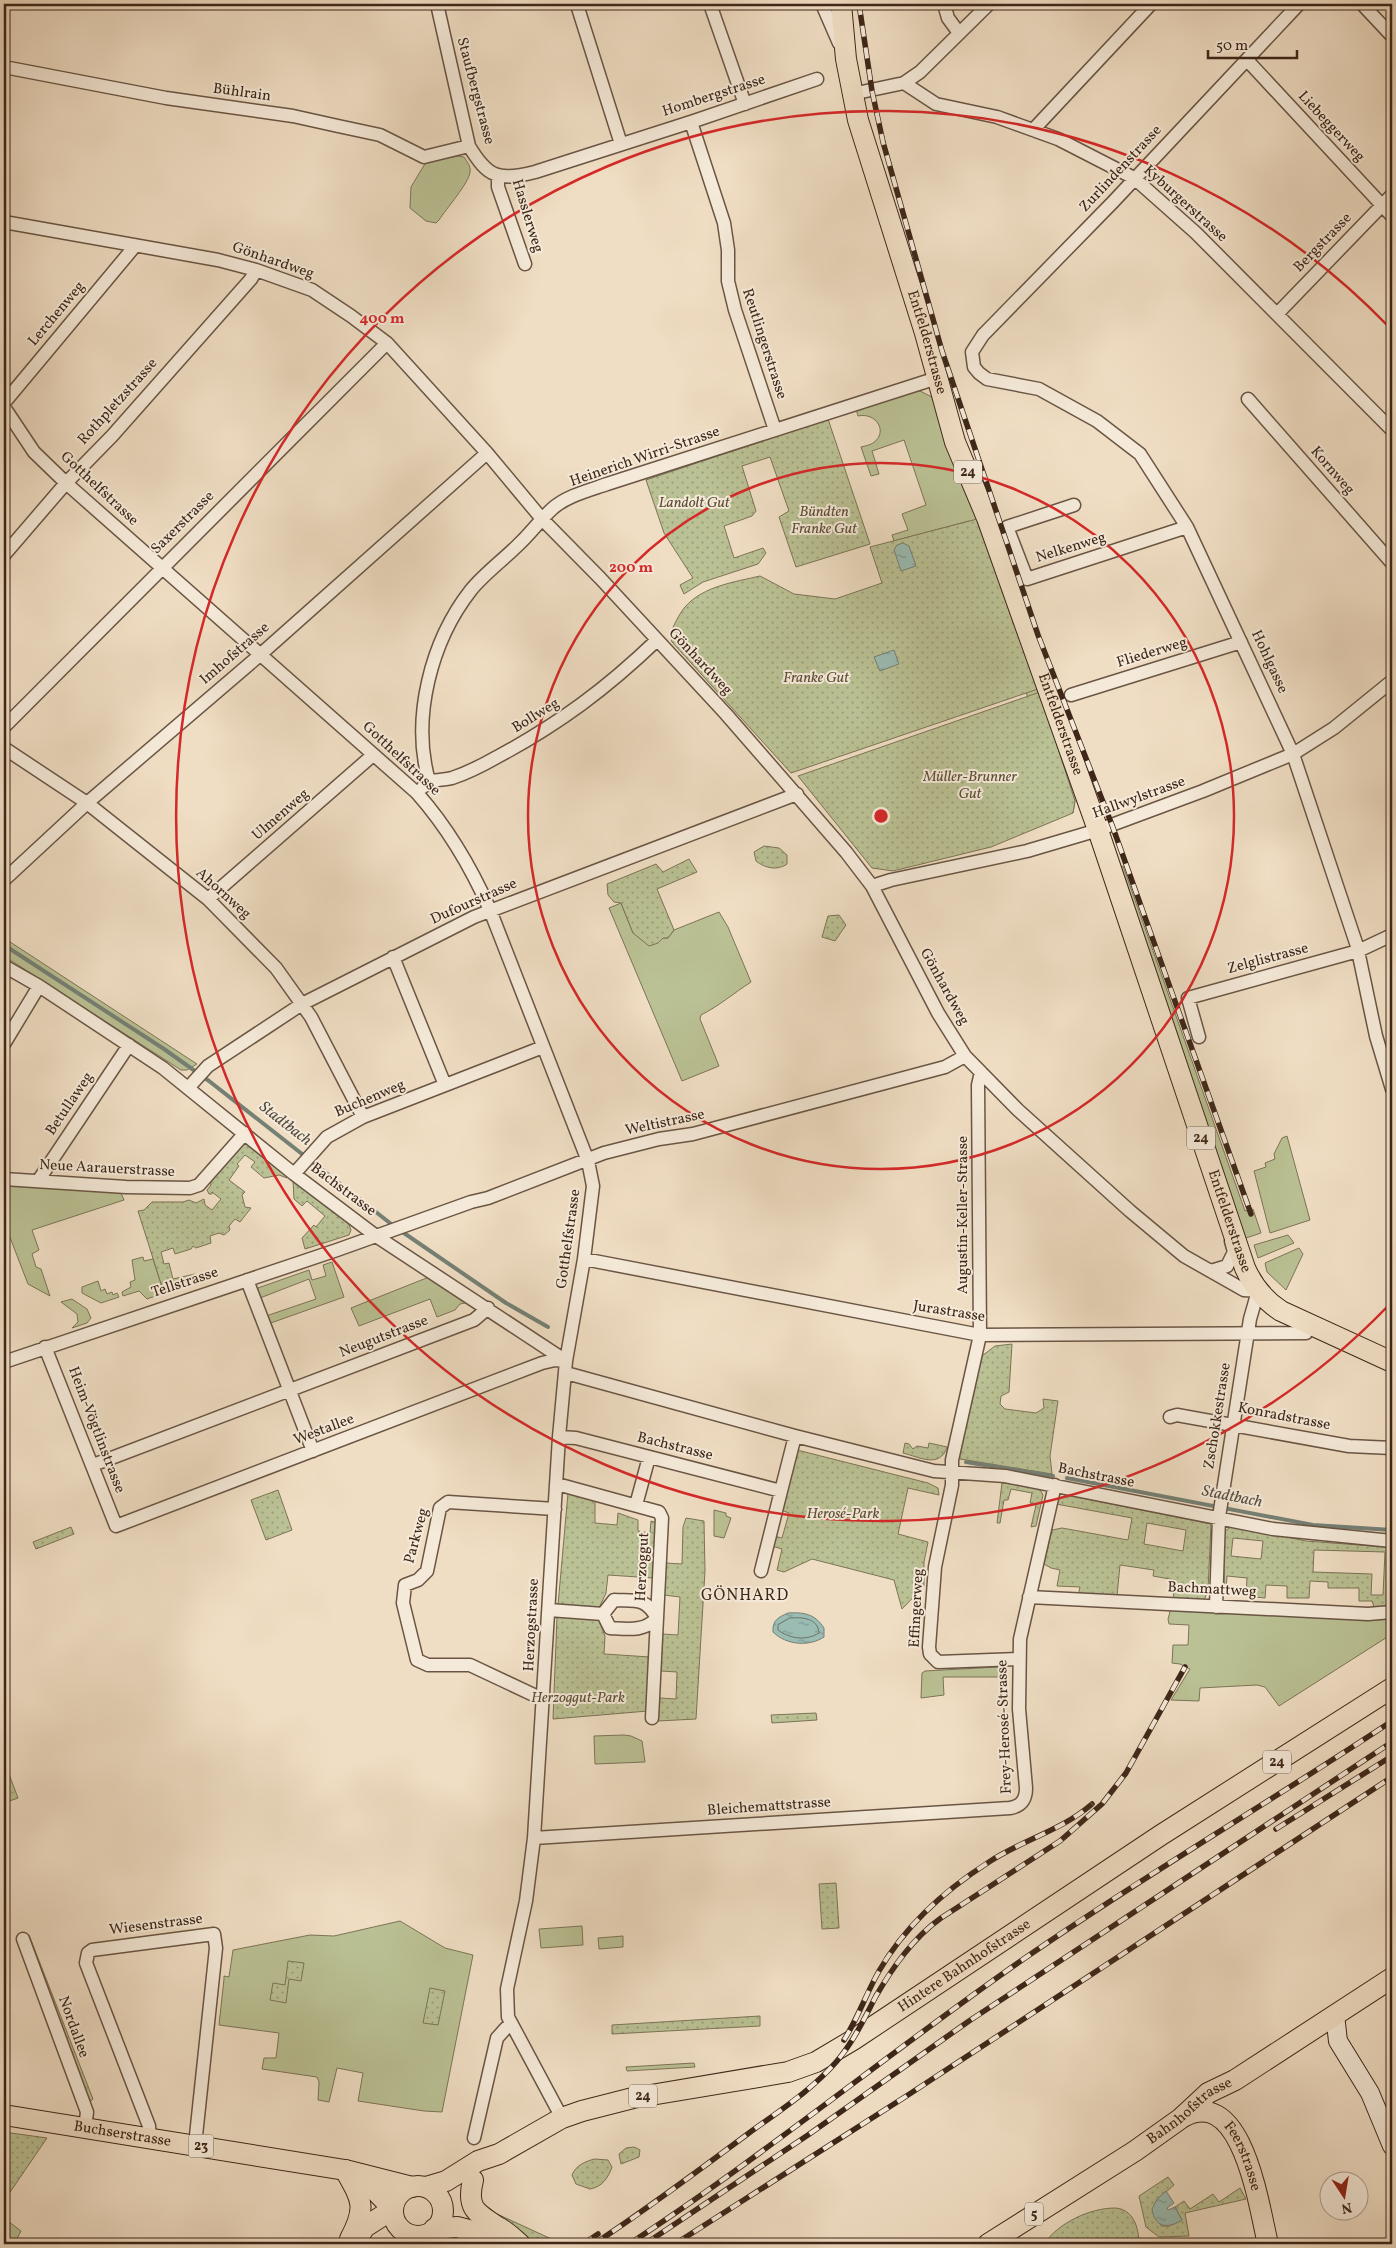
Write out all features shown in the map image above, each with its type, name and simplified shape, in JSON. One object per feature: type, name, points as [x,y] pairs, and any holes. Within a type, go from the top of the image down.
[{"type":"main road","name":"Entfelderstrasse","points":[[841,4],[852,94],[873,172],[956,442],[987,518],[1027,635],[1098,830],[1245,1268],[1258,1291],[1269,1303],[1281,1311],[1310,1326],[1392,1362]]},
{"type":"main road","name":"Hintere Bahnhofstrasse","points":[[418,2185],[499,2154],[562,2118],[618,2101],[772,2075],[816,2062],[853,2040],[1162,1835],[1392,1688]]},
{"type":"main road","name":"Bahnhofstrasse","points":[[988,2244],[1135,2151],[1180,2119],[1204,2096],[1235,2080],[1392,1978]]},
{"type":"main road","points":[[1335,2015],[1338,2041],[1370,2093],[1392,2146]]},
{"type":"main road","name":"Feerstrasse","points":[[1180,2119],[1196,2111],[1202,2111],[1220,2116],[1226,2122],[1245,2153],[1268,2244]]},
{"type":"main road","name":"Buchserstrasse","points":[[4,2115],[195,2145],[418,2185]]},
{"type":"main road","name":"Hintere Bahnhofstrasse","points":[[442,2206],[473,2180],[499,2154]]},
{"type":"main road","points":[[352,2172],[393,2209],[395,2221],[402,2230],[415,2236],[434,2230],[457,2227],[467,2231],[492,2234]]},
{"type":"main road","points":[[351,2240],[361,2208],[352,2172]]},
{"type":"main road","points":[[473,2180],[470,2193],[471,2202],[477,2213],[500,2228],[519,2244]]},
{"type":"main road","points":[[351,2240],[393,2209],[399,2195],[418,2185],[436,2194],[442,2206],[440,2221],[434,2230]]},
{"type":"main road","points":[[442,2206],[492,2234],[519,2244]]},
{"type":"main road","points":[[351,2240],[402,2230]]},
{"type":"street","name":"Staufbergstrasse","points":[[437,4],[469,146],[480,164],[498,177]]},
{"type":"street","points":[[710,4],[745,104]]},
{"type":"street","points":[[822,4],[846,57]]},
{"type":"street","points":[[944,4],[948,18],[959,33]]},
{"type":"street","points":[[852,94],[904,83],[920,72],[989,4]]},
{"type":"street","points":[[1033,130],[1151,4]]},
{"type":"street","name":"Zurlindenstrasse","points":[[972,358],[975,345],[983,335],[1299,4]]},
{"type":"street","points":[[1362,4],[1392,36]]},
{"type":"street","points":[[578,8],[620,144]]},
{"type":"street","name":"Liebeggerweg","points":[[1247,60],[1392,216]]},
{"type":"street","name":"Bühlrain","points":[[4,67],[166,98],[293,116],[380,135],[424,157],[469,146]]},
{"type":"street","name":"Hombergstrasse","points":[[498,177],[516,177],[534,172],[691,122],[817,79]]},
{"type":"street","name":"Kyburgerstrasse","points":[[904,83],[936,104],[997,117],[1058,139],[1134,178],[1196,233],[1278,313],[1392,430]]},
{"type":"street","name":"Reutlingerstrasse","points":[[691,122],[724,223],[728,250],[728,281],[735,310],[775,430]]},
{"type":"street","name":"Hasslerweg","points":[[498,177],[498,187],[525,264]]},
{"type":"street","name":"Bergstrasse","points":[[1278,313],[1392,195]]},
{"type":"street","name":"Gönhardweg","points":[[4,222],[218,260],[256,270],[312,290],[352,316],[387,343],[487,453],[542,519],[657,640],[797,794],[846,852],[872,886],[938,1013],[965,1056],[1018,1110],[1130,1211],[1184,1256],[1244,1290],[1258,1291]]},
{"type":"street","name":"Lerchenweg","points":[[4,403],[135,246]]},
{"type":"street","name":"Rothpletzstrasse","points":[[4,555],[66,483],[112,436],[251,279],[256,270]]},
{"type":"street","name":"Saxerstrasse","points":[[4,727],[387,343]]},
{"type":"street","name":"Hohlgasse","points":[[972,358],[979,374],[987,379],[1039,390],[1097,421],[1140,454],[1187,527],[1293,754],[1358,951],[1376,1036],[1392,1089]]},
{"type":"street","name":"Heinerich Wirri-Strasse","points":[[428,781],[423,756],[422,726],[425,698],[443,636],[472,590],[532,533],[553,508],[582,493],[937,378]]},
{"type":"street","name":"Kornweg","points":[[1248,399],[1392,563]]},
{"type":"street","name":"Gotthelfstrasse","points":[[4,408],[34,452],[66,483],[417,793],[447,829],[472,870],[490,910],[588,1161],[593,1186],[584,1259],[566,1367]]},
{"type":"street","name":"Imhofstrasse","points":[[4,880],[87,804],[261,654],[487,453]]},
{"type":"street","name":"Nelkenweg","points":[[1074,505],[1007,527],[1027,579],[1187,527]]},
{"type":"street","name":"Bollweg","points":[[428,781],[452,778],[462,774],[537,735],[574,712],[609,684],[657,640]]},
{"type":"street","name":"Fliederweg","points":[[1071,695],[1241,642]]},
{"type":"street","name":"Hallwylstrasse","points":[[872,886],[891,880],[1028,851],[1098,830],[1203,792],[1293,754],[1334,728],[1392,681]]},
{"type":"street","name":"Ahornweg","points":[[4,748],[87,804],[208,899],[276,968],[302,1004],[338,1066],[363,1117]]},
{"type":"street","name":"Ulmenweg","points":[[208,899],[373,755]]},
{"type":"street","points":[[417,793],[428,781]]},
{"type":"street","name":"Dufourstrasse","points":[[193,1082],[208,1066],[302,1004],[392,957],[490,910],[654,850],[797,794]]},
{"type":"street","name":"Zelglistrasse","points":[[1199,1036],[1188,998],[1358,951],[1392,935]]},
{"type":"street","points":[[392,957],[445,1085]]},
{"type":"street","name":"Bachstrasse","points":[[4,966],[39,986],[129,1045],[193,1082],[245,1133],[488,1308],[547,1346],[566,1367],[588,1380],[795,1436],[934,1471],[952,1474],[1005,1476],[1220,1509],[1273,1529],[1392,1541]]},
{"type":"street","points":[[4,1044],[39,986]]},
{"type":"street","name":"Betullaweg","points":[[38,1181],[129,1045]]},
{"type":"street","name":"Buchenweg","points":[[297,1171],[326,1137],[363,1117],[543,1046]]},
{"type":"street","name":"Weltistrasse","points":[[382,1233],[471,1202],[488,1198],[616,1150],[659,1139],[693,1134],[945,1067],[965,1056]]},
{"type":"street","name":"Augustin-Keller-Strasse","points":[[952,1474],[952,1460],[980,1335],[978,1085],[981,1072]]},
{"type":"street","name":"Neue Aarauerstrasse","points":[[4,1179],[190,1188],[199,1185],[245,1133]]},
{"type":"street","points":[[1211,1272],[1227,1266],[1234,1252],[1229,1234],[1230,1226]]},
{"type":"street","name":"Tellstrasse","points":[[4,1362],[382,1233]]},
{"type":"street","name":"Jurastrasse","points":[[584,1259],[980,1335],[1306,1333],[1310,1326]]},
{"type":"street","points":[[247,1280],[313,1451]]},
{"type":"street","name":"Zschokkestrasse","points":[[1216,1607],[1220,1509],[1248,1334],[1258,1291]]},
{"type":"street","name":"Neugutstrasse","points":[[94,1465],[474,1320],[488,1308]]},
{"type":"street","name":"Heim-Vögtlinstrasse","points":[[45,1347],[94,1465],[116,1526]]},
{"type":"street","name":"Westallee","points":[[116,1526],[542,1363],[555,1360],[566,1367]]},
{"type":"street","name":"Herzogstrasse","points":[[562,2118],[512,2025],[506,2003],[507,1989],[526,1901],[534,1838],[559,1438],[566,1367]]},
{"type":"street","name":"Konradstrasse","points":[[1170,1417],[1177,1415],[1233,1424],[1349,1446],[1392,1448]]},
{"type":"street","points":[[761,1571],[795,1436]]},
{"type":"street","name":"Bachstrasse","points":[[559,1438],[576,1438],[781,1491]]},
{"type":"street","points":[[636,1505],[649,1457]]},
{"type":"street","name":"Effingerweg","points":[[952,1474],[952,1484],[935,1566],[931,1602],[930,1654],[938,1662],[1018,1659]]},
{"type":"street","name":"Herzoggut","points":[[557,1484],[659,1512],[662,1518],[652,1718]]},
{"type":"street","name":"Frey-Herosé-Strasse","points":[[1005,1808],[1020,1805],[1026,1793],[1019,1709],[1018,1659],[1020,1639],[1055,1485]]},
{"type":"street","name":"Parkweg","points":[[544,1698],[538,1697],[470,1665],[428,1665],[417,1660],[403,1603],[405,1585],[418,1580],[427,1570],[440,1508],[448,1502],[555,1510]]},
{"type":"street","name":"Bachmattweg","points":[[1029,1597],[1368,1614],[1392,1612]]},
{"type":"street","name":"Herzoggut","points":[[614,1600],[641,1602],[650,1606],[657,1618],[650,1626],[640,1629],[610,1628],[603,1614],[614,1600]]},
{"type":"street","points":[[549,1610],[603,1614]]},
{"type":"street","name":"Bleichemattstrasse","points":[[534,1838],[1005,1808]]},
{"type":"street","name":"Wiesenstrasse","points":[[150,2138],[149,2126],[86,1962],[88,1953],[92,1950],[214,1934],[216,1948],[195,2145]]},
{"type":"street","name":"Nordallee","points":[[23,1939],[86,2112],[85,2128]]},
{"type":"street","points":[[474,2138],[497,2038],[512,2025]]},
{"type":"green space","points":[[458,156],[464,157],[469,164],[469,177],[439,220],[436,223],[426,221],[410,208],[411,187],[426,162]]},
{"type":"green space","points":[[913,391],[920,391],[932,397],[973,500],[1075,801],[1073,813],[1030,704],[969,521],[894,541],[892,535],[908,530],[902,514],[926,505],[904,440],[872,451],[879,474],[871,476],[861,447],[872,444],[878,439],[880,429],[875,420],[870,417],[858,416],[856,409]]},
{"type":"green space","points":[[828,419],[870,544],[796,567],[779,517],[789,511],[770,457],[742,466],[756,511],[752,516],[724,526],[734,558],[763,548],[766,553],[758,564],[703,582],[684,594],[680,585],[693,578],[664,533],[646,480]]},
{"type":"green space","name":"Franke Gut","points":[[981,518],[1038,689],[791,773],[672,642],[670,634],[683,610],[692,600],[710,590],[760,576],[794,594],[835,599],[882,583],[870,547]]},
{"type":"green space","name":"Müller-Brunner Gut","points":[[1040,692],[1075,801],[1073,813],[991,847],[893,871],[872,868],[798,776]]},
{"type":"green space","points":[[764,846],[779,848],[787,855],[787,864],[771,868],[756,861],[754,852]]},
{"type":"green space","points":[[689,859],[697,872],[657,889],[674,930],[668,938],[663,938],[658,943],[649,946],[633,933],[621,903],[614,902],[608,895],[607,884],[656,864],[663,872]]},
{"type":"green space","points":[[1123,866],[1245,1211],[1253,1209],[1261,1233],[1243,1239],[1120,867]]},
{"type":"green space","points":[[621,903],[633,933],[658,943],[663,938],[668,938],[674,930],[719,912],[728,927],[751,982],[701,1015],[700,1019],[719,1066],[682,1081],[609,908]]},
{"type":"green space","points":[[839,915],[846,925],[835,941],[822,937],[828,916]]},
{"type":"green space","points":[[4,938],[197,1064],[187,1070],[181,1070],[4,956]]},
{"type":"green space","points":[[1287,1136],[1310,1220],[1270,1233],[1254,1171],[1266,1167],[1265,1163],[1275,1159],[1274,1154],[1282,1138]]},
{"type":"green space","points":[[240,1145],[249,1145],[288,1176],[287,1178],[279,1175],[264,1178],[251,1167],[255,1162],[245,1155],[237,1164],[239,1166],[229,1180],[245,1192],[242,1195],[245,1207],[251,1208],[240,1222],[235,1219],[229,1226],[230,1230],[224,1235],[219,1233],[210,1236],[211,1243],[196,1248],[193,1246],[191,1249],[175,1254],[173,1248],[161,1252],[164,1264],[169,1263],[173,1279],[195,1274],[200,1281],[164,1293],[138,1211],[144,1210],[152,1202],[183,1202],[189,1200],[196,1203],[204,1199],[205,1205],[212,1210],[221,1199],[212,1192],[212,1194],[209,1194],[207,1190],[211,1185],[209,1180]]},
{"type":"green space","points":[[293,1181],[348,1222],[351,1230],[349,1235],[305,1249],[302,1238],[314,1225],[316,1227],[325,1216],[307,1201],[302,1206],[294,1199]]},
{"type":"green space","points":[[4,1185],[121,1193],[124,1200],[32,1230],[39,1250],[32,1254],[36,1267],[41,1269],[50,1296],[28,1284],[4,1222]]},
{"type":"green space","points":[[1288,1235],[1294,1243],[1258,1258],[1254,1245]]},
{"type":"green space","points":[[1299,1248],[1303,1254],[1286,1290],[1267,1272],[1265,1263]]},
{"type":"green space","points":[[143,1257],[144,1261],[153,1259],[164,1293],[147,1299],[139,1291],[123,1296],[122,1292],[131,1287],[130,1282],[135,1280],[132,1260]]},
{"type":"green space","points":[[332,1262],[344,1297],[268,1324],[266,1317],[269,1315],[316,1299],[309,1279],[260,1298],[257,1292],[258,1288],[309,1270],[312,1280],[326,1276],[323,1265]]},
{"type":"green space","points":[[429,1277],[465,1301],[465,1303],[460,1304],[455,1310],[437,1317],[430,1299],[359,1326],[351,1308]]},
{"type":"green space","points":[[98,1281],[101,1291],[105,1289],[107,1294],[112,1292],[113,1295],[117,1293],[119,1297],[101,1303],[82,1293],[82,1287]]},
{"type":"green space","points":[[72,1299],[87,1309],[91,1318],[87,1323],[72,1328],[78,1322],[77,1314],[61,1302]]},
{"type":"green space","points":[[1012,1344],[1009,1392],[1001,1396],[1000,1404],[1005,1409],[1036,1413],[1044,1408],[1043,1399],[1058,1401],[1050,1456],[1052,1474],[960,1459],[959,1453],[982,1356],[995,1346]]},
{"type":"green space","points":[[905,1443],[909,1444],[913,1449],[917,1446],[928,1448],[929,1443],[947,1447],[944,1454],[939,1458],[928,1460],[903,1453]]},
{"type":"green space","name":"Herosé-Park","points":[[797,1450],[928,1483],[938,1488],[939,1495],[908,1488],[898,1534],[928,1542],[924,1562],[924,1586],[902,1609],[894,1580],[812,1559],[784,1572],[777,1570],[782,1549],[772,1546],[774,1536],[782,1538],[789,1513],[781,1510]]},
{"type":"green space","points":[[1002,1483],[1034,1487],[1041,1491],[1043,1495],[1036,1526],[1031,1527],[1036,1505],[1030,1503],[1032,1493],[1011,1489],[1008,1500],[1004,1500],[1000,1523],[997,1523]]},
{"type":"green space","points":[[278,1490],[292,1530],[266,1540],[251,1500]]},
{"type":"green space","points":[[568,1493],[595,1500],[595,1523],[617,1525],[618,1513],[638,1520],[638,1531],[650,1533],[651,1521],[658,1523],[653,1578],[608,1575],[606,1593],[599,1608],[558,1605]]},
{"type":"green space","points":[[1066,1495],[1211,1524],[1208,1590],[1205,1598],[1200,1602],[1173,1601],[1175,1580],[1153,1576],[1154,1570],[1120,1565],[1117,1596],[1078,1596],[1080,1587],[1057,1586],[1060,1570],[1044,1564],[1052,1530],[1062,1528],[1128,1540],[1132,1518],[1056,1504],[1057,1500]],"holes":[[[1147,1523],[1186,1530],[1183,1551],[1144,1544]]]},
{"type":"green space","points":[[714,1510],[726,1513],[726,1516],[731,1518],[724,1538],[714,1536]]},
{"type":"green space","points":[[686,1518],[704,1521],[705,1571],[696,1719],[658,1721],[660,1698],[676,1699],[677,1672],[661,1671],[662,1634],[678,1635],[680,1597],[664,1595],[666,1563],[682,1564],[683,1527]]},
{"type":"green space","points":[[1232,1526],[1306,1541],[1386,1547],[1390,1554],[1389,1606],[1374,1607],[1372,1601],[1359,1601],[1359,1588],[1328,1588],[1328,1582],[1310,1581],[1309,1598],[1287,1598],[1287,1586],[1266,1585],[1265,1598],[1246,1596],[1247,1578],[1227,1576],[1226,1590],[1224,1589],[1224,1532]],"holes":[[[1233,1538],[1263,1541],[1261,1559],[1231,1556]],[[1314,1550],[1385,1552],[1383,1595],[1371,1595],[1372,1574],[1313,1572]]]},
{"type":"green space","points":[[71,1527],[74,1534],[36,1549],[33,1542]]},
{"type":"green space","points":[[1171,1608],[1392,1618],[1392,1634],[1279,1706],[1265,1687],[1257,1685],[1200,1688],[1199,1701],[1171,1700],[1190,1669],[1180,1664],[1172,1663],[1173,1645],[1188,1645],[1189,1625],[1169,1624],[1168,1619]]},
{"type":"green space","name":"Herzoggut-Park","points":[[557,1617],[598,1619],[605,1636],[604,1654],[650,1657],[648,1711],[553,1719]]},
{"type":"green space","points":[[1002,1668],[1001,1677],[943,1677],[944,1695],[921,1698],[922,1673],[925,1671]]},
{"type":"green space","points":[[816,1713],[817,1720],[772,1723],[771,1715]]},
{"type":"green space","points":[[624,1735],[642,1741],[645,1762],[595,1764],[594,1736]]},
{"type":"green space","points":[[4,1761],[18,1798],[4,1803]]},
{"type":"green space","points":[[836,1883],[839,1928],[822,1929],[819,1884]]},
{"type":"green space","points":[[400,1921],[445,1948],[473,1955],[442,2112],[358,2101],[363,2073],[337,2068],[329,2102],[318,2100],[319,2082],[317,2077],[262,2069],[264,2058],[276,2058],[279,2033],[219,2025],[224,1976],[229,1977],[233,1950],[310,1935],[334,1936]]},
{"type":"green space","points":[[582,1926],[583,1945],[541,1948],[539,1929]]},
{"type":"green space","points":[[29,1935],[93,2099],[90,2102],[26,1938]]},
{"type":"green space","points":[[623,1936],[623,1947],[599,1949],[598,1938]]},
{"type":"green space","points":[[288,1961],[304,1963],[301,1981],[289,1979],[286,2003],[270,2000],[273,1983],[285,1985]]},
{"type":"green space","points":[[430,1988],[445,1991],[438,2025],[423,2023]]},
{"type":"green space","points":[[760,2016],[760,2026],[612,2034],[612,2025]]},
{"type":"green space","points":[[694,2063],[695,2067],[627,2071],[626,2067]]},
{"type":"green space","points":[[4,2132],[47,2138],[4,2201]]},
{"type":"green space","points":[[634,2147],[640,2150],[639,2157],[621,2164],[619,2154],[626,2148]]},
{"type":"green space","points":[[594,2159],[608,2160],[612,2167],[606,2178],[601,2184],[590,2189],[576,2184],[572,2175],[576,2169],[581,2164]]},
{"type":"green space","points":[[1168,2177],[1174,2185],[1166,2192],[1161,2226],[1169,2226],[1182,2220],[1175,2207],[1184,2201],[1190,2209],[1213,2194],[1219,2202],[1240,2188],[1246,2199],[1185,2213],[1189,2236],[1159,2237],[1146,2227],[1139,2196]]},
{"type":"green space","points":[[477,2203],[483,2203],[497,2214],[558,2242],[542,2244],[534,2241]]},
{"type":"green space","points":[[1115,2208],[1131,2215],[1138,2231],[1139,2244],[1044,2244],[1057,2230],[1075,2218],[1095,2211]]},
{"type":"green space","points":[[4,2218],[21,2231],[15,2242],[4,2239]]},
{"type":"water","points":[[903,543],[909,546],[916,566],[901,571],[894,550],[897,545]]},
{"type":"water","points":[[894,650],[899,664],[880,671],[874,657]]},
{"type":"water","points":[[788,1613],[799,1613],[813,1617],[824,1628],[824,1637],[812,1642],[798,1643],[784,1640],[778,1636],[773,1632],[775,1622]]},
{"type":"water","points":[[1166,2191],[1174,2203],[1167,2208],[1168,2210],[1175,2207],[1182,2220],[1172,2225],[1159,2223],[1152,2209],[1157,2199]]},
{"type":"waterway","name":"Stadtbach","points":[[4,945],[164,1049],[209,1081],[395,1227]]},
{"type":"waterway","name":"Stadtbach","points":[[401,1231],[506,1303],[548,1327]]},
{"type":"waterway","name":"Stadtbach","points":[[966,1462],[1053,1476]]},
{"type":"waterway","name":"Stadtbach","points":[[1067,1478],[1313,1525],[1392,1530]]},
{"type":"railway","points":[[859,4],[872,91],[883,142],[942,351],[1038,635],[1112,825],[1251,1214]]},
{"type":"railway","points":[[594,2244],[692,2176],[795,2100],[817,2081],[837,2061],[854,2038],[889,1974],[921,1935],[941,1918],[1060,1841],[1102,1804],[1126,1773],[1185,1667]]},
{"type":"railway","points":[[629,2244],[729,2175],[975,1993],[1070,1927],[1392,1721]]},
{"type":"railway","points":[[645,2244],[808,2135],[969,2021],[1392,1742]]},
{"type":"railway","points":[[1276,1829],[1392,1756]]},
{"type":"railway","points":[[675,2244],[908,2095],[1392,1777]]},
{"type":"railway","points":[[844,2040],[874,1980],[889,1955],[927,1910],[989,1862],[1067,1821],[1092,1804]]},
{"type":"railway","points":[[583,2244],[598,2234]]},
{"type":"district","name":"GÖNHARD","points":[[745,1596]]},
{"type":"park label","name":"Landolt Gut","points":[[694,503]]},
{"type":"park label","name":"Bündten Franke Gut","points":[[824,520]]}]
